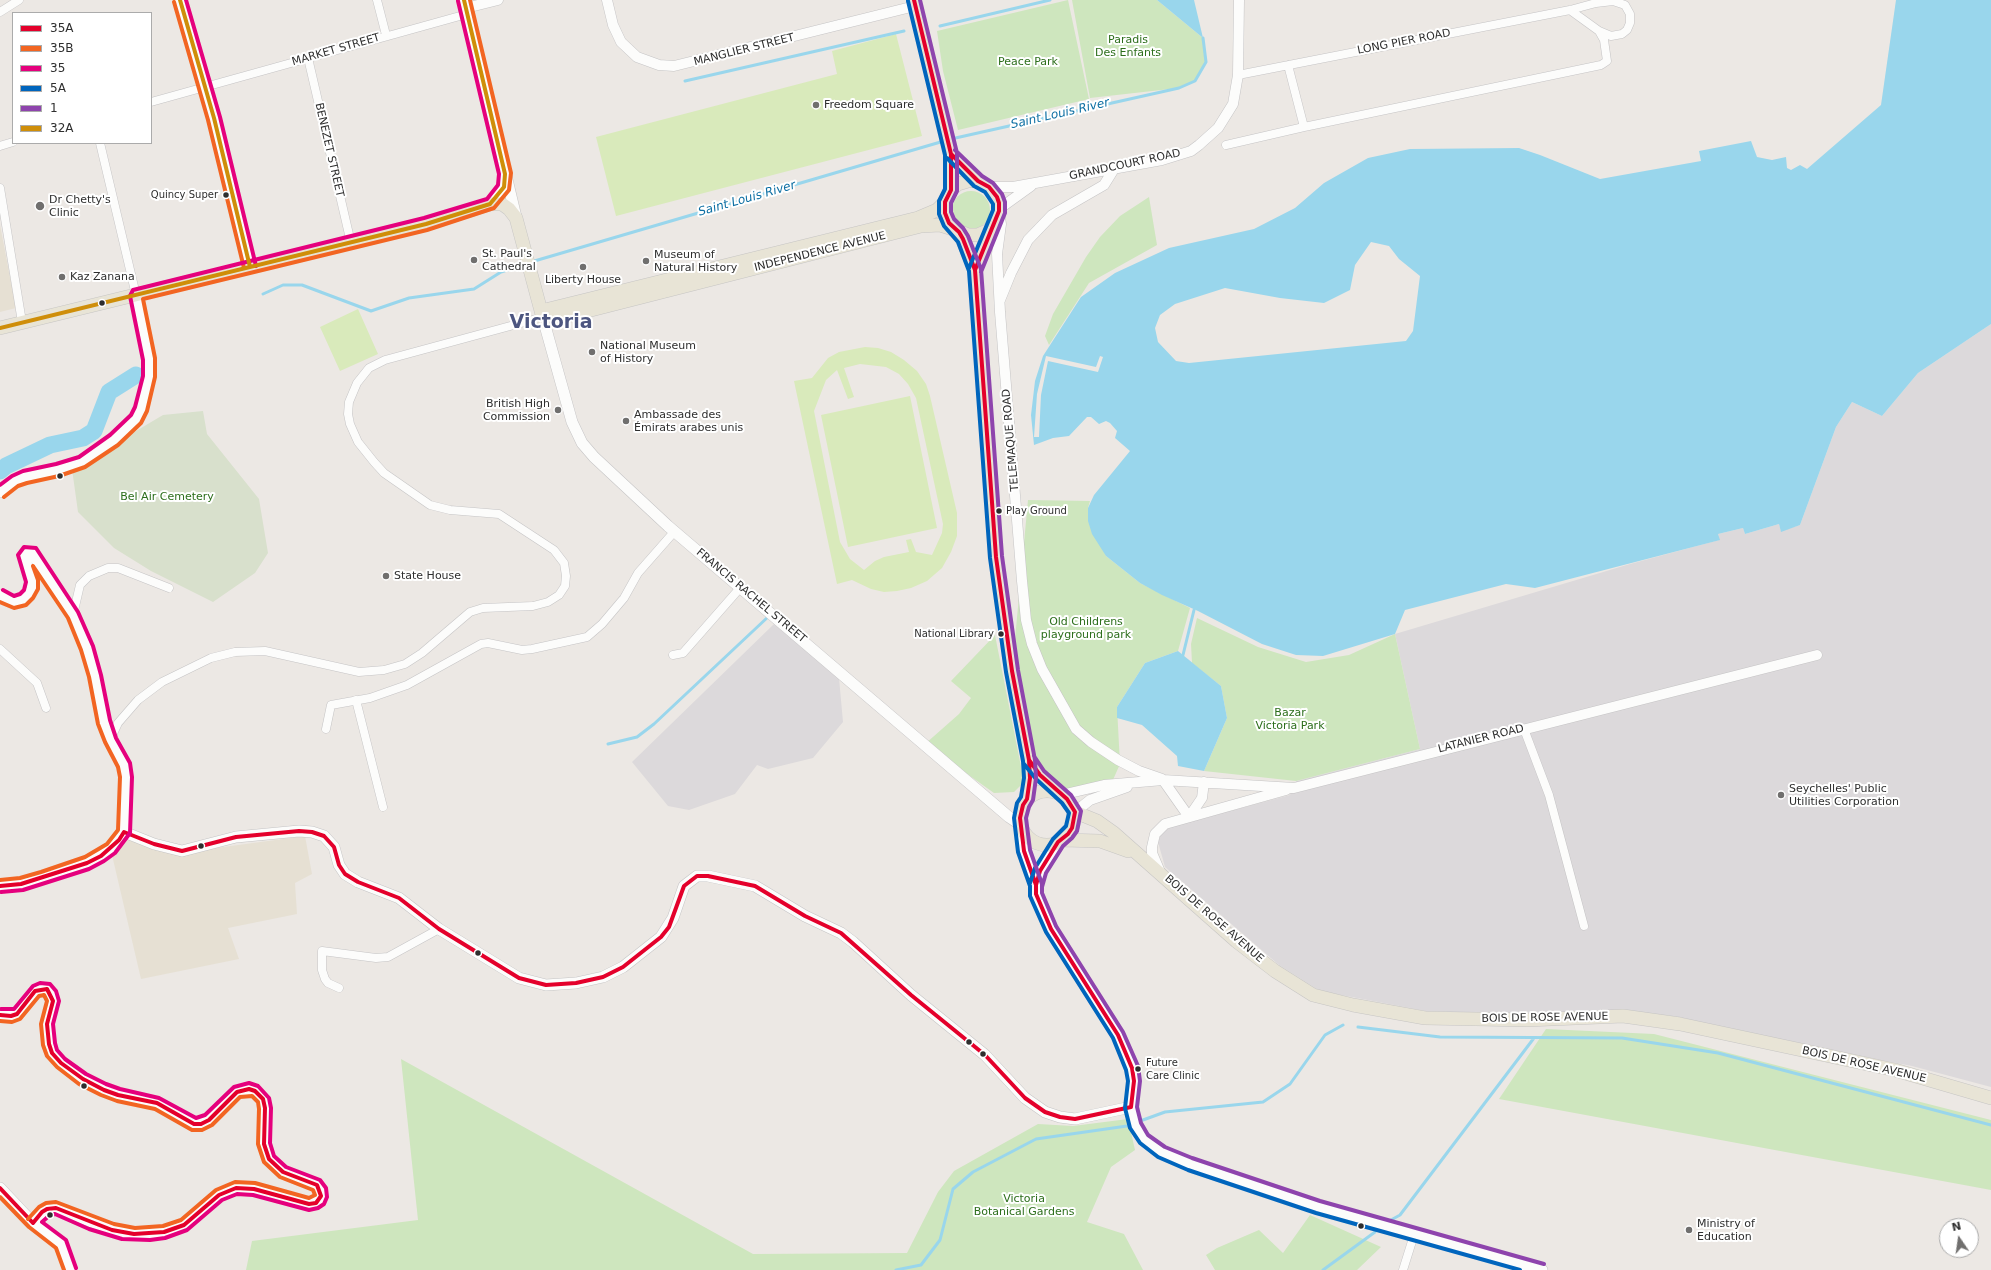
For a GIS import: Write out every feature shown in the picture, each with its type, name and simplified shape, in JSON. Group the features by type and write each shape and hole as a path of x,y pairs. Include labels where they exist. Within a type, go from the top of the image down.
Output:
{"main road":[{"path":"180,0 205,86 250,267"},
{"path":"914,3 951,151 948,196 945,213 949,223 957,231 975,270 996,557 1012,670 1029,760 1030,778 1027,799 1021,811 1024,851 1036,885"},
{"path":"465,7 505,174 528,262 540,317"},
{"path":"951,151 997,197 999,210 975,270"},
{"path":"490,204 504,187 505,174"},
{"path":"948,196 963,182 983,184"},
{"name":"INDEPENDENCE AVENUE","path":"540,317 918,218 937,210 948,196"},
{"path":"0,328 351,243 426,224 490,204 502,204 510,209 516,218"},
{"path":"957,231 968,235 978,234 986,231 994,224"},
{"name":"INDEPENDENCE AVENUE","path":"540,317 921,226 940,225 957,231"},
{"path":"0,492 25,476 58,470 82,462 114,440 136,419 141,409 150,377 136,295"},
{"name":"FRANCIS RACHEL STREET","path":"540,317 572,422 582,443 607,469 674,532 1022,827"},
{"path":"0,595 13,602 23,600 29,594 32,588 32,581 24,557 26,553 31,552 73,615 87,648 95,676 104,722 110,740 124,765 126,777 124,832 119,840 101,856 87,863 43,878 21,884 0,886"},
{"path":"1029,760 1040,775 1061,795"},
{"path":"1027,799 1043,791 1053,791 1067,799 1074,812 1072,828 1060,841 1040,871 1036,885 1036,894 1051,929 1118,1035 1132,1068 1134,1081 1132,1107 1135,1125 1144,1139 1162,1152 1190,1164 1318,1207 1542,1270"},
{"name":"BOIS DE ROSE AVENUE","path":"1074,812 1097,821 1114,833 1236,942 1298,986 1320,997 1425,1018 1527,1020 1623,1016 1680,1024 1895,1070 1991,1098"},
{"path":"1022,827 1034,841 1050,844 1060,841"},
{"path":"124,832 154,844 182,852 242,836 299,831 312,832 324,836 334,847 339,864 345,874 358,882 399,898 439,929 519,978 546,984 576,983 603,977 623,967 661,937 674,918 679,897 684,886 688,881 697,876 708,876 755,886 805,916 841,933 853,942 911,995 985,1055 1020,1093 1045,1112 1060,1117 1075,1119 1132,1107"},
{"name":"BOIS DE ROSE AVENUE","path":"1060,841 1100,841 1114,845 1141,857"},
{"path":"0,1015 11,1016 17,1014 22,1010 35,992 41,989 47,989 51,994 53,1001 47,1024 49,1044 52,1052 61,1063 83,1079 104,1090 118,1095 157,1103 194,1124 201,1124 209,1120 236,1092 249,1089 255,1091 263,1100 265,1108 264,1144 269,1159 284,1172 317,1185 321,1196 316,1203 309,1204 254,1189 236,1188 219,1196 184,1225 164,1232 149,1234 134,1234 112,1230 56,1208 47,1209 42,1212 33,1222"},
{"path":"0,1188 33,1222 61,1244 70,1270"}],"street":[{"path":"0,12 19,0"},
{"path":"377,0 386,35"},
{"path":"465,7 498,0"},
{"name":"MANGLIER STREET","path":"607,0 613,25 621,42 637,57 658,65 674,66 914,3"},
{"name":"GRANDCOURT ROAD","path":"983,184 1013,187 1035,184 1114,169 1191,151 1218,128 1233,104 1238,75 1239,0"},
{"name":"LONG PIER ROAD","path":"1238,75 1570,10 1583,5 1619,2 1625,5 1628,9 1630,18 1627,30 1617,36 1600,31 1570,10"},
{"name":"MARKET STREET","path":"152,102 386,35 465,7"},
{"path":"1226,145 1304,127 1601,65 1607,60 1604,40 1600,31"},
{"name":"BENEZET STREET","path":"308,58 351,243"},
{"path":"1288,65 1304,127"},
{"path":"0,146 12,142"},
{"path":"100,144 136,295"},
{"name":"TELEMAQUE ROAD","path":"999,302 1011,273 1028,240 1052,215 1104,185 1114,169"},
{"path":"999,210 1035,184"},
{"path":"0,188 22,322"},
{"name":"TELEMAQUE ROAD","path":"999,210 1001,224 997,254 999,302 1026,620 1032,644 1042,669 1076,729 1091,742 1118,760 1139,771 1164,780"},
{"path":"110,740 118,723 138,700 162,682 211,658 229,654 265,651 359,672 384,670 400,665 422,653 470,612 482,608 533,606 548,602 559,595 565,586 566,576 564,563 554,550 499,514 450,510 430,506 384,473 358,442 350,424 348,414 348,402 357,383 369,368 385,360 540,317"},
{"path":"326,729 331,705 370,698 407,684 481,644 488,643 522,650 587,637 602,624 620,603 638,573 674,532"},
{"path":"73,615 80,585 89,576 108,568 118,568 169,588"},
{"path":"673,655 683,652 740,588"},
{"path":"0,649 37,683 46,708"},
{"name":"LATANIER ROAD","path":"1061,795 1104,785 1164,780 1294,788 1817,655"},
{"path":"356,700 383,807"},
{"path":"1524,729 1550,795 1584,926"},
{"path":"1164,780 1189,817"},
{"name":"LATANIER ROAD","path":"1074,812 1090,800 1140,782"},
{"path":"1189,817 1202,798 1204,782"},
{"path":"1160,873 1152,853 1155,834 1166,824 1294,788"},
{"path":"339,988 325,980 322,970 322,951 376,958 388,957 439,929"},
{"path":"1403,1270 1414,1235"}],"shaded area":[{"path":"0,225 16,308 0,312"},
{"path":"1991,324 1991,1087 1912,1066 1780,1041 1678,1017 1622,1010 1526,1015 1426,1011 1320,991 1279,965 1165,867 1158,842 1163,829 1290,795 1296,781 1420,749 1395,634 1630,564 1719,540 1718,534 1743,528 1745,534 1779,524 1781,531 1800,525 1836,427 1852,402 1882,416 1918,373"},
{"path":"774,624 839,678 843,722 813,758 768,769 757,765 735,794 689,810 668,806 632,762"},
{"path":"305,836 312,874 295,883 297,914 228,928 239,959 141,979 112,855 127,837 169,851 216,848"}],"green space":[{"name":"Peace Park","path":"1068,0 1089,99 958,130 943,71 937,31"},
{"name":"Paradis Des Enfants","path":"1072,0 1157,0 1203,38 1206,62 1195,81 1179,88 1090,98"},
{"name":"Freedom Square","path":"896,34 922,136 616,216 596,137 837,74 832,51"},
{"path":"971,191 984,197 990,210 984,223 971,229 958,223 952,210 958,197"},
{"path":"1149,197 1157,245 1089,283 1049,345 1045,336 1053,314 1086,257 1100,237 1120,216"},
{"path":"358,309 378,354 340,371 320,327"},
{"path":"865,347 878,348 891,352 904,360 917,371 926,384 930,396 957,513 957,536 951,552 942,568 927,581 911,588 884,592 871,589 852,580 837,584 794,381 812,378 828,358 839,352","holes":["860,364 886,367 899,374 908,384 916,398 943,524 942,533 932,555 916,552 911,539 906,540 909,552 884,557 875,561 864,570 850,559 840,542 814,411 826,380 837,370 848,399 854,397 844,368"]},
{"path":"910,396 937,528 848,547 821,415"},
{"name":"Bel Air Cemetery","path":"203,411 207,434 259,499 268,553 255,573 213,602 151,571 114,548 78,512 72,469 163,415"},
{"name":"Old Childrens playground park","path":"1028,500 1090,501 1088,508 1106,556 1140,583 1190,608 1178,651 1145,663 1117,707 1120,764 1112,782 1061,795 1029,760 1012,671"},
{"name":"Bazar Victoria Park","path":"1197,618 1258,647 1306,662 1349,655 1395,634 1420,749 1296,781 1204,771 1227,718 1221,686 1192,663 1191,644"},
{"path":"995,635 1024,782 1014,792 994,793 925,744 959,714 971,698 951,681"},
{"path":"1546,1029 1654,1034 1991,1120 1991,1190 1499,1099"},
{"name":"Victoria Botanical Gardens","path":"401,1059 753,1254 907,1253 938,1192 954,1171 1038,1124 1073,1126 1128,1119 1135,1150 1111,1167 1087,1222 1124,1234 1143,1270 246,1270 252,1241 418,1220"},
{"path":"1310,1215 1381,1247 1357,1270 1215,1270 1206,1255 1217,1248 1259,1230 1283,1253"}],"water":[{"path":"1157,0 1194,0 1203,38"},
{"path":"1896,0 1991,0 1991,324 1918,373 1882,416 1852,402 1836,427 1800,525 1781,532 1779,524 1745,534 1743,528 1718,534 1720,540 1535,588 1506,584 1405,610 1395,634 1323,656 1296,655 1262,644 1198,611 1162,595 1140,583 1106,556 1092,534 1088,521 1088,508 1094,495 1130,451 1115,438 1117,431 1110,423 1106,421 1099,424 1091,417 1087,417 1069,436 1053,438 1034,445 1031,415 1035,381 1043,356 1081,297 1115,273 1169,248 1254,229 1295,208 1324,183 1368,158 1410,149 1519,148 1600,179 1701,161 1699,151 1751,141 1757,157 1772,160 1786,157 1787,168 1791,170 1800,165 1807,169 1881,105","holes":["1371,242 1389,246 1399,259 1420,276 1413,331 1406,341 1189,363 1176,361 1158,342 1155,328 1160,315 1175,304 1225,288 1280,298 1324,303 1350,290 1355,265"]},
{"path":"1178,651 1221,686 1227,718 1204,771 1178,766 1177,756 1142,725 1117,718 1117,707 1145,663"}],"pier":[{"path":"1046,356 1096,367 1100,356 1103,357 1098,372 1048,361 1041,395 1039,437 1034,437 1037,394"}],"waterway":[{"path":"940,26 1050,0"},
{"path":"685,81 904,31"},
{"name":"Saint Louis River","path":"951,139 1179,88 1195,81 1206,62 1203,38"},
{"name":"Saint Louis River","path":"531,262 944,141"},
{"name":"Saint Louis River","path":"263,294 283,285 302,285 371,311 409,298 474,289 501,272 526,264"},
{"name":"Saint Louis River","path":"0,471 6,466 50,445 83,438 94,431 109,392 136,375"},
{"path":"1183,655 1194,610"},
{"path":"608,744 637,737 654,724 769,616"},
{"path":"1143,1120 1165,1112 1263,1102 1290,1084 1325,1035 1343,1025"},
{"path":"1358,1027 1440,1037 1622,1038 1718,1053 1991,1125"},
{"path":"1391,1220 1400,1215 1534,1038"},
{"path":"896,1270 921,1265 940,1240 953,1189 973,1172 1036,1139 1127,1126"},
{"path":"1323,1270 1375,1232"}],"transit line":[{"name":"32A","path":"180,0 214,118 250,267"},
{"name":"35","path":"186,0 220,117 256,266"},
{"name":"32A","path":"0,328 426,224 490,204 504,187 505,174 464,0"},
{"name":"35B","path":"4,497 18,486 59,476 85,467 118,445 141,423 147,411 155,377 155,358 143,299 427,230 494,208 509,190 511,173 470,0"},
{"name":"35A","path":"0,886 21,884 87,863 101,856 119,840 124,832 154,844 182,851 236,837 299,831 312,832 324,836 334,847 339,865 345,874 358,882 399,898 439,929 519,978 546,985 576,983 603,977 623,967 661,937 669,927 684,886 697,876 708,876 755,886 805,916 841,933 911,995 985,1055 1025,1098 1045,1112 1060,1117 1075,1119 1131,1107 1134,1081 1132,1068 1118,1035 1051,929 1036,894 1036,885 1024,851 1020,818 1023,805 1027,799 1030,778 1029,760 1012,671 996,557 975,270 963,239 959,232 949,223 945,213 945,202 951,190 951,154 914,0"},
{"name":"1","path":"920,0 957,153 957,191 951,203 951,212 954,219 963,228 968,236 981,269 1002,556 1018,670 1035,760 1036,778 1033,800 1026,818 1030,850 1042,884 1042,893 1056,926 1123,1032 1138,1066 1140,1081 1137,1107 1141,1123 1148,1135 1165,1147 1192,1158 1320,1201 1544,1264"},
{"name":"35","path":"0,485 12,476 23,471 56,464 79,457 110,435 131,415 135,407 143,376 143,360 130,296 133,290 424,218 487,199 498,185 499,174 458,1"},
{"name":"5A","path":"908,1 945,155 945,189 939,201 939,214 944,226 958,242 969,271 990,558 1006,672 1023,761 1024,778 1021,797 1017,803 1014,818 1018,852 1030,886 1030,896 1046,932 1113,1038 1126,1070 1128,1081 1125,1108 1130,1128 1140,1143 1158,1157 1188,1170 1316,1213 1520,1270"},
{"name":"35B","path":"174,2 208,120 244,268"},
{"name":"1","path":"955,150 982,176 993,183 1002,194 1005,202 1005,213 981,272"},
{"name":"35A","path":"951,154 978,181 989,187 997,197 999,203 999,211 975,270"},
{"name":"5A","path":"947,158 974,186 985,192 993,204 993,210 969,268"},
{"name":"35","path":"1,892 23,890 89,869 115,853 130,833 132,777 130,763 116,738 110,720 101,675 93,646 78,612 36,548 24,547 18,555 26,582 24,590 20,594 14,596 3,590"},
{"name":"35B","path":"0,602 14,608 26,605 33,598 38,589 38,580 33,566 68,618 81,650 89,677 98,724 105,742 118,767 120,777 118,830 107,844 85,857 41,872 20,878 0,880"},
{"name":"1","path":"1034,756 1044,771 1071,795 1081,811 1077,831 1063,846 1046,873 1042,887"},
{"name":"35A","path":"1029,760 1040,775 1067,799 1075,812 1072,828 1068,834 1058,842 1040,871 1036,885"},
{"name":"5A","path":"1024,764 1036,779 1062,803 1069,813 1066,826 1053,839 1035,868 1030,883"},
{"name":"35","path":"1,1009 14,1009 33,986 40,983 50,984 56,991 59,1001 53,1024 55,1043 57,1050 65,1059 86,1074 106,1084 120,1089 159,1098 196,1118 205,1115 234,1087 249,1083 258,1086 269,1098 271,1108 270,1143 274,1156 286,1167 320,1180 326,1188 327,1197 324,1204 318,1208 309,1210 253,1195 237,1194 222,1200 187,1230 165,1238 150,1240 122,1239 89,1229 55,1214 50,1215 42,1222 66,1240 76,1268"},
{"name":"35A","path":"0,1015 11,1016 17,1014 35,991 47,989 53,1001 47,1024 49,1044 52,1053 61,1063 83,1079 104,1090 118,1095 157,1103 194,1124 201,1124 209,1120 237,1092 249,1089 255,1091 263,1099 265,1108 264,1144 269,1159 283,1172 317,1185 321,1196 316,1203 309,1204 254,1189 236,1188 219,1195 184,1225 164,1232 134,1234 112,1230 56,1208 47,1209 42,1212 33,1223 0,1188"},
{"name":"35B","path":"0,1021 12,1022 20,1019 39,996 44,995 47,1001 41,1024 43,1045 47,1056 57,1067 79,1084 101,1095 117,1101 155,1109 192,1130 202,1130 212,1125 240,1097 252,1096 258,1102 258,1144 264,1162 280,1177 313,1190 315,1195 309,1198 255,1183 235,1182 216,1190 181,1220 163,1226 135,1228 114,1224 56,1202 46,1203 39,1207 28,1219"},
{"name":"35B","path":"0,1197 29,1227 56,1248 64,1270"}],"place":[{"name":"Freedom Square","path":"816,105"},
{"name":"Quincy Super","path":"226,195"},
{"name":"Dr Chetty's Clinic","path":"40,206"},
{"name":"St. Paul's Cathedral","path":"474,260"},
{"name":"Museum of Natural History","path":"646,261"},
{"name":"Liberty House","path":"583,267"},
{"name":"Kaz Zanana","path":"62,277"},
{"name":"National Museum of History","path":"592,352"},
{"name":"British High Commission","path":"558,410"},
{"name":"Ambassade des Émirats arabes unis","path":"626,421"},
{"name":"Play Ground","path":"999,511"},
{"name":"State House","path":"386,576"},
{"name":"National Library","path":"1001,634"},
{"name":"Seychelles' Public Utilities Corporation","path":"1781,795"},
{"name":"Future Care Clinic","path":"1138,1069"},
{"name":"Ministry of Education","path":"1689,1230"}],"district":[{"name":"Victoria","path":"551,323"}]}
